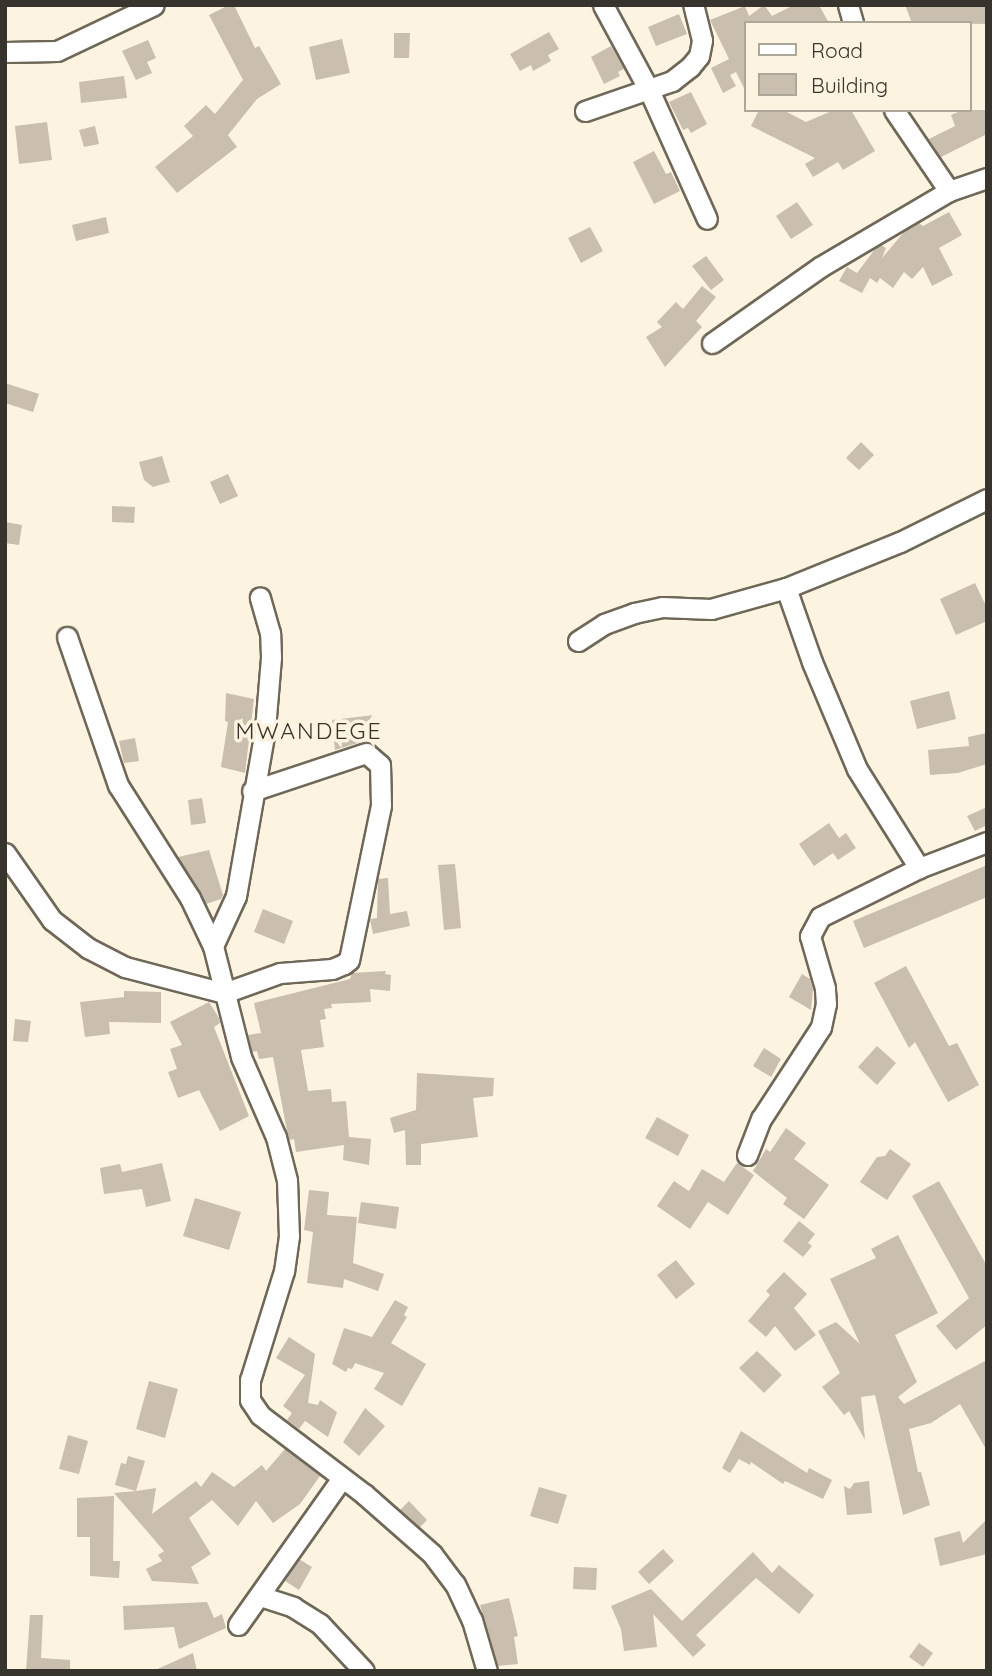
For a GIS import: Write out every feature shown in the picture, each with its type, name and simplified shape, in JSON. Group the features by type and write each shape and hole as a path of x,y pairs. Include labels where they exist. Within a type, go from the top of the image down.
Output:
{"street":[{"path":"5,52 57,51 123,13 154,5"},
{"path":"603,5 649,90 707,219"},
{"path":"585,111 672,81 699,56 702,40 693,5"},
{"path":"895,112 949,191"},
{"path":"712,343 820,267 949,191 987,178"},
{"path":"578,641 604,624 634,613 662,607 711,609 786,588 900,542 987,499"},
{"path":"786,588 812,662 857,769 919,868"},
{"path":"213,946 236,896 270,689 270,633 260,597"},
{"path":"67,637 118,785 190,898 213,946 241,1057 276,1137 287,1180 289,1236 284,1272 250,1380 250,1400 260,1415 364,1494 432,1554 455,1584 472,1620 487,1671"},
{"path":"5,853 52,920 88,948 125,967 224,993 280,973 332,969 349,960 381,805 380,765 366,753 253,792"},
{"path":"747,1155 761,1119 821,1027 826,1004 825,988 811,944 813,926 820,917 919,868 987,842"},
{"path":"239,1625 342,1478"},
{"path":"260,1596 293,1607 320,1624 363,1671"}],"building":[{"path":"234,5 255,48 259,46 281,84 257,99 228,135 237,147 177,193 155,167 193,136 184,126 206,105 215,114 243,80 209,15"},
{"path":"764,5 772,16 794,5 819,5 828,21 744,21 744,88 736,72 730,75 736,86 723,93 711,68 729,59 710,20 745,6 749,16"},
{"path":"905,5 987,5 987,24 971,24 971,21 911,21"},
{"path":"679,14 687,34 656,46 648,27"},
{"path":"549,32 559,49 548,55 551,61 533,71 531,65 520,71 510,54"},
{"path":"394,33 410,33 409,58 394,58"},
{"path":"342,39 350,73 316,80 309,47"},
{"path":"148,40 156,58 147,62 152,73 136,80 122,51"},
{"path":"611,46 624,69 618,72 620,76 604,84 591,57"},
{"path":"124,76 127,98 81,103 79,82"},
{"path":"691,92 707,124 691,133 688,128 683,130 669,102"},
{"path":"971,110 987,110 987,134 941,157 929,139 955,126 951,115"},
{"path":"758,112 787,112 806,122 829,112 852,112 875,151 843,170 838,162 813,177 805,164 815,158 751,126"},
{"path":"47,122 52,160 19,164 15,126"},
{"path":"95,126 99,144 84,147 79,130"},
{"path":"654,151 666,174 671,172 680,191 654,204 633,162"},
{"path":"797,202 813,225 791,239 776,216"},
{"path":"949,212 962,235 939,248 953,275 932,286 923,267 912,279 904,272 893,288 880,278 877,283 870,278 862,293 839,281 847,267 857,273 881,245 886,248 882,258 904,232 919,223 923,226"},
{"path":"106,217 109,233 76,241 72,225"},
{"path":"590,227 603,251 581,263 568,238"},
{"path":"706,256 724,280 711,290 692,266"},
{"path":"702,286 716,297 696,321 702,327 665,367 646,337 662,327 657,322 676,302 683,309"},
{"path":"5,383 39,394 33,412 5,403"},
{"path":"861,442 874,455 859,470 846,458"},
{"path":"162,456 170,482 153,487 144,480 139,462"},
{"path":"228,474 238,496 220,504 210,482"},
{"path":"112,506 135,507 134,523 112,522"},
{"path":"5,522 22,525 19,545 5,543"},
{"path":"975,583 987,608 987,621 956,635 940,599"},
{"path":"949,691 956,719 917,729 910,701"},
{"path":"226,693 254,699 245,773 221,767 228,722 225,721"},
{"path":"374,715 364,741 335,750 332,720"},
{"path":"987,733 987,764 958,773 930,775 928,750 969,746 968,737"},
{"path":"135,738 139,761 124,763 119,741"},
{"path":"202,798 206,823 191,825 188,800"},
{"path":"987,807 987,825 975,831 967,816"},
{"path":"829,823 839,838 846,833 856,848 838,860 833,853 814,866 799,844"},
{"path":"209,850 223,895 221,899 206,904 178,857"},
{"path":"455,864 461,928 444,930 438,865"},
{"path":"987,865 987,897 864,948 853,921"},
{"path":"388,878 390,914 407,911 410,926 373,934 370,919 377,918 378,879"},
{"path":"263,909 293,921 284,944 254,932"},
{"path":"906,966 949,1046 957,1043 979,1085 948,1102 915,1042 909,1048 874,983"},
{"path":"386,971 385,974 391,975 390,991 370,989 371,1002 331,1004 332,1008 324,1009 326,1019 320,1020 324,1047 301,1050 308,1091 331,1089 332,1102 346,1101 349,1137 371,1139 369,1165 343,1160 344,1145 296,1152 294,1139 289,1140 273,1057 259,1059 257,1051 252,1052 248,1035 261,1033 254,1003 350,979 352,973"},
{"path":"802,974 810,979 813,990 811,1010 789,997"},
{"path":"124,991 161,992 161,1023 109,1022 110,1034 85,1037 80,1002 124,997"},
{"path":"209,1002 219,1018 220,1023 214,1027 249,1116 220,1131 199,1090 178,1098 168,1072 177,1069 170,1049 182,1045 170,1022"},
{"path":"15,1019 31,1021 28,1042 13,1041"},
{"path":"877,1046 896,1063 877,1085 858,1067"},
{"path":"764,1048 781,1059 771,1077 753,1066"},
{"path":"417,1073 494,1078 493,1096 473,1098 478,1137 421,1144 421,1165 406,1165 405,1130 394,1133 390,1118 416,1110"},
{"path":"657,1117 689,1135 678,1156 645,1138"},
{"path":"786,1128 806,1143 794,1159 829,1185 804,1219 783,1204 787,1198 753,1171 766,1149 770,1152"},
{"path":"890,1149 911,1164 887,1200 860,1182 877,1157 885,1156"},
{"path":"162,1163 171,1201 146,1207 142,1189 104,1194 100,1168 120,1164 122,1172"},
{"path":"737,1163 754,1175 728,1215 708,1202 690,1229 657,1206 674,1181 689,1191 702,1169 724,1182"},
{"path":"939,1181 987,1266 987,1325 956,1350 936,1326 969,1298 912,1196"},
{"path":"309,1190 329,1192 327,1215 357,1217 353,1263 384,1274 378,1291 344,1279 343,1288 307,1283 313,1232 304,1230"},
{"path":"195,1198 241,1212 229,1250 183,1236"},
{"path":"361,1202 399,1207 396,1229 358,1223"},
{"path":"799,1221 815,1234 808,1243 812,1246 803,1257 783,1241"},
{"path":"898,1235 938,1313 895,1335 917,1382 898,1397 904,1404 987,1360 987,1451 960,1404 931,1423 909,1429 918,1472 921,1472 930,1505 903,1515 875,1395 861,1397 865,1440 849,1411 844,1415 822,1387 840,1373 818,1331 836,1322 860,1344 830,1279 876,1258 871,1249"},
{"path":"676,1260 695,1284 676,1299 657,1275"},
{"path":"784,1272 807,1294 794,1308 816,1335 795,1351 775,1326 766,1337 748,1321 770,1295 766,1291"},
{"path":"395,1300 408,1307 404,1315 407,1317 391,1343 426,1364 402,1406 374,1389 384,1373 355,1363 352,1369 348,1368 346,1372 332,1364 344,1328 372,1337"},
{"path":"289,1337 315,1354 308,1403 318,1405 320,1400 337,1412 328,1437 305,1421 299,1429 287,1420 292,1413 283,1406 305,1375 276,1358"},
{"path":"757,1351 782,1375 764,1393 739,1368"},
{"path":"149,1381 178,1389 165,1438 136,1429"},
{"path":"365,1408 385,1426 359,1456 343,1442"},
{"path":"741,1431 807,1473 809,1468 832,1480 823,1499 785,1481 783,1484 751,1462 750,1465 739,1459 730,1473 722,1468"},
{"path":"68,1435 88,1441 79,1474 59,1469"},
{"path":"285,1449 320,1476 300,1504 273,1523 256,1501 238,1526 212,1500 189,1518 211,1554 191,1567 199,1584 152,1581 146,1569 162,1561 158,1555 164,1551 114,1493 156,1488 152,1514 196,1481 201,1487 212,1472 234,1487 262,1465 266,1471"},
{"path":"128,1456 145,1461 136,1491 115,1485 121,1463 126,1464"},
{"path":"869,1481 872,1513 847,1515 844,1486 850,1489 854,1483"},
{"path":"539,1487 567,1495 558,1524 530,1516"},
{"path":"114,1496 113,1561 120,1561 119,1578 90,1576 90,1537 77,1537 77,1498"},
{"path":"409,1501 427,1520 420,1527 400,1510"},
{"path":"987,1519 987,1554 940,1566 934,1538 960,1531 963,1543"},
{"path":"663,1549 674,1561 649,1584 638,1572"},
{"path":"753,1552 772,1573 779,1565 814,1595 799,1614 756,1578 696,1635 706,1645 693,1657 653,1614 657,1647 624,1651 621,1629 611,1606 651,1589 682,1621"},
{"path":"299,1559 312,1567 299,1590 285,1581"},
{"path":"574,1567 597,1568 596,1590 573,1589"},
{"path":"509,1598 518,1636 514,1637 518,1664 498,1666 480,1605"},
{"path":"207,1602 214,1618 222,1614 226,1628 179,1649 174,1627 124,1630 123,1606"},
{"path":"30,1615 43,1615 41,1658 70,1660 70,1671 26,1671"},
{"path":"919,1643 933,1653 923,1667 909,1657"},
{"path":"193,1653 197,1671 153,1671"}],"district":[{"name":"MWANDEGE","path":"309,731"}]}
